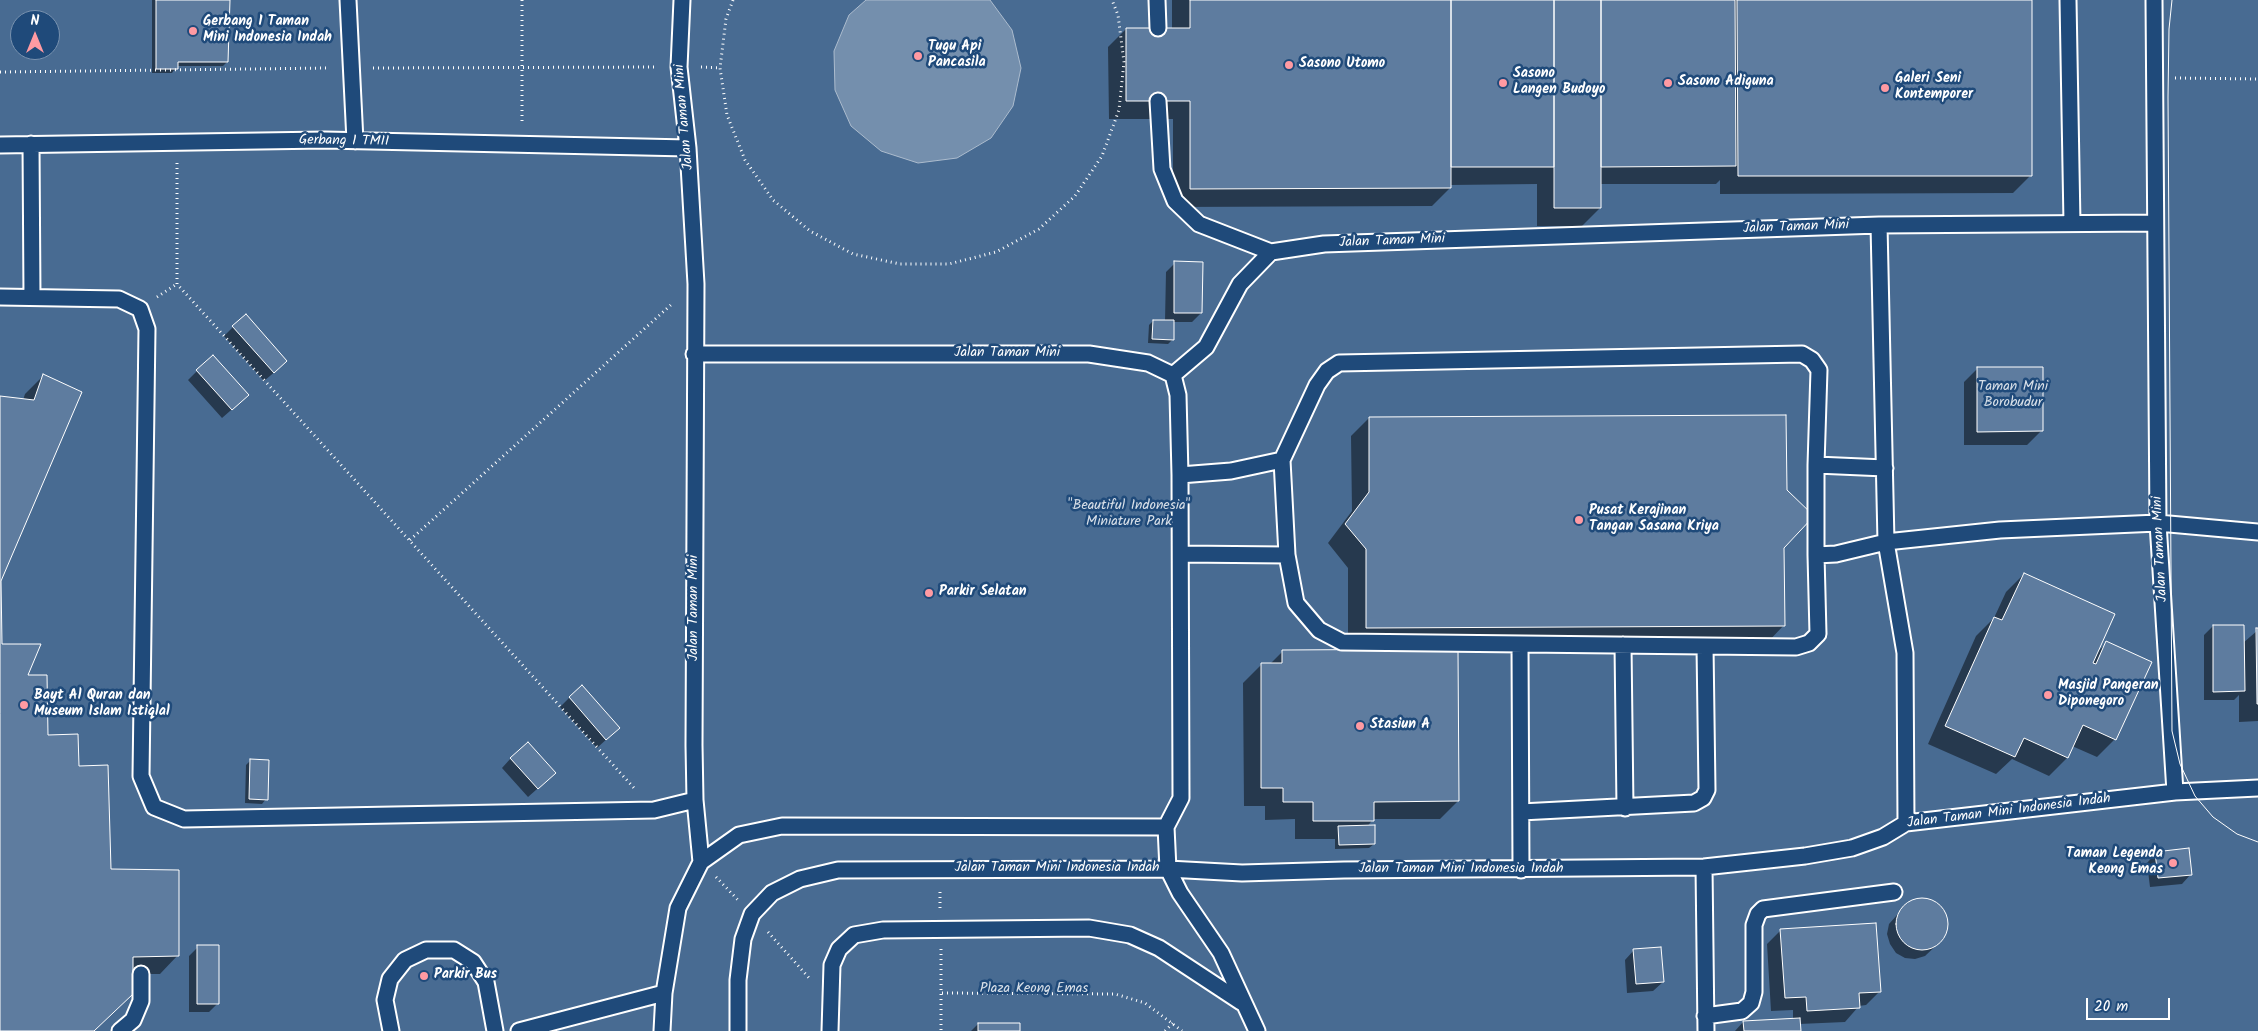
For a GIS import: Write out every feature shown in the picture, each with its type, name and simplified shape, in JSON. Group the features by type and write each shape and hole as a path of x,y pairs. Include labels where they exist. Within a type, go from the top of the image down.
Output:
{"lane":[{"path":"348,0 355,141"},
{"name":"Jalan Taman Mini","path":"682,0 679,67 688,148 696,284 694,354 695,800 701,862"},
{"path":"1157,0 1158,28"},
{"path":"2068,0 2072,223"},
{"name":"Jalan Taman Mini","path":"2154,0 2155,223 2159,397 2158,523 2175,792"},
{"path":"1158,101 1162,169 1175,201 1199,224 1270,252 1240,284 1206,347 1173,375 1178,395 1180,475 1181,798 1166,827 1168,869 1180,893 1221,953 1241,1002 1257,1031"},
{"name":"Gerbang 1 TMII","path":"0,145 355,141 688,148"},
{"path":"31,144 32,297"},
{"name":"Jalan Taman Mini","path":"1270,252 1324,244 1879,225 2155,223"},
{"path":"1879,225 1886,542 1905,653 1906,823"},
{"path":"0,297 119,299 140,309 147,329 141,776 154,807 184,819 654,810 695,800"},
{"name":"Jalan Taman Mini","path":"694,354 1090,354 1148,363 1173,375"},
{"path":"1802,354 1812,360 1819,370 1816,465 1818,634 1809,643 1796,647 1342,642 1318,630 1296,603 1287,555 1282,460 1317,385 1327,371 1339,363 1802,354"},
{"path":"1180,475 1231,471 1282,460"},
{"path":"1816,465 1885,468"},
{"path":"1816,555 1836,554 1886,542 2000,530 2158,523 2258,532"},
{"path":"1181,554 1287,555"},
{"path":"1520,644 1521,870"},
{"path":"1623,645 1625,808"},
{"path":"1521,812 1694,803 1703,798 1707,790 1705,646"},
{"path":"2175,792 2258,788"},
{"name":"Jalan Taman Mini Indonesia Indah","path":"752,914 772,893 800,879 838,870 1168,869 1242,873 1344,870 1704,867 1805,856 1852,848 1883,837 1906,823 2175,792"},
{"path":"662,1031 664,993 678,908 701,862 738,835 782,826 1166,827"},
{"path":"1704,867 1706,1024 1742,1011 1751,1003 1754,992 1754,925 1758,914 1763,909 1894,892"},
{"path":"738,1031 738,980 743,939 752,914"},
{"path":"830,1031 832,965 839,949 854,935 883,930 1089,928 1130,935 1159,948 1241,1002"},
{"path":"391,1031 385,1000 390,979 405,960 426,950 454,950 474,962 486,982 495,1031"},
{"path":"120,1031 133,1020 140,1001 140,974"},
{"path":"520,1031 664,993"}],"path":[{"path":"522,0 522,145"},
{"path":"733,0 726,19 720,68 726,115 744,160 773,200 810,231 853,254 900,264 949,264 996,252 1039,229 1075,196 1102,156 1119,110 1124,62 1118,14 1112,0"},
{"path":"2154,77 2258,78"},
{"path":"177,142 177,284 654,810"},
{"path":"410,540 696,284"},
{"path":"701,862 752,914 831,1003"},
{"path":"942,993 1115,994 1145,1003 1174,1022 1182,1031"},
{"path":"1165,1031 1174,1022"}],"green space":[{"name":"\"Beautiful Indonesia\" Miniature Park","path":"0,0 2258,0 2258,1031 0,1031"}],"shaded area":[{"path":"866,0 990,0 1012,30 1021,68 1013,106 991,138 957,158 918,163 881,151 851,126 835,90 834,51 849,15"}],"building":[{"name":"Gerbang 1 Taman Mini Indonesia Indah","path":"156,0 230,0 228,62 178,62 178,69 156,69"},
{"name":"Sasono Utomo","path":"1190,0 1451,0 1451,188 1190,189 1190,101 1126,101 1126,28 1190,28"},
{"name":"Sasono Langen Budoyo","path":"1451,0 1554,0 1554,167 1451,167"},
{"path":"1554,0 1601,0 1601,208 1554,208"},
{"name":"Sasono Adiguna","path":"1601,0 1735,0 1736,166 1601,167"},
{"name":"Galeri Seni Kontemporer","path":"1737,0 2032,0 2032,176 1738,176"},
{"path":"1174,261 1203,262 1202,313 1174,313"},
{"path":"246,314 287,361 274,373 232,326"},
{"path":"1153,320 1174,320 1174,340 1152,339"},
{"path":"213,355 249,395 232,410 196,370"},
{"path":"1977,367 2043,367 2043,431 1977,432"},
{"name":"Bayt Al Quran dan Museum Islam Istiqlal","path":"43,374 82,392 1,581 2,644 41,644 28,675 47,675 48,735 78,734 79,766 108,765 111,869 179,870 179,956 133,957 133,994 94,1031 0,1031 0,396 34,400"},
{"name":"Pusat Kerajinan Tangan Sasana Kriya","path":"1786,415 1787,490 1814,516 1784,548 1785,626 1366,628 1366,549 1345,524 1369,492 1369,417"},
{"name":"Masjid Pangeran Diponegoro","path":"2024,573 2115,614 2093,663 2096,664 2106,641 2152,662 2116,740 2083,725 2068,758 2024,738 2015,757 1945,726 1994,617 2002,620"},
{"path":"2213,625 2244,625 2245,691 2213,692"},
{"path":"2256,628 2258,628 2258,704 2257,704"},
{"name":"Stasiun A","path":"1458,649 1459,801 1374,802 1374,821 1313,821 1313,802 1283,802 1283,788 1261,788 1261,663 1282,663 1282,650"},
{"path":"582,685 620,728 606,740 569,697"},
{"path":"528,742 556,773 538,789 510,758"},
{"path":"250,759 269,760 268,800 249,799"},
{"path":"1375,825 1375,844 1339,845 1338,826"},
{"path":"2189,848 2192,875 2158,878 2155,852"},
{"path":"1917,898 1927,898 1936,902 1944,910 1948,924 1944,938 1936,946 1927,950 1917,950 1908,946 1900,938 1896,929 1896,919 1900,910 1908,902"},
{"path":"1876,923 1881,992 1859,993 1860,1008 1807,1011 1806,997 1785,998 1780,929"},
{"path":"197,945 219,945 219,1004 197,1004"},
{"path":"1661,947 1664,982 1636,984 1633,949"},
{"path":"1800,1018 1801,1031 1744,1031 1743,1021"},
{"path":"978,1023 1020,1023 1020,1031 978,1031"}],"tram line":[{"path":"2172,0 2169,29 2168,97 2172,731 2180,764 2195,796 2213,817 2237,834 2258,842"}],"place":[{"name":"Gerbang 1 Taman Mini Indonesia Indah","path":"193,31"},
{"name":"Tugu Api Pancasila","path":"918,56"},
{"name":"Sasono Utomo","path":"1289,65"},
{"name":"Sasono Langen Budoyo","path":"1503,83"},
{"name":"Sasono Adiguna","path":"1668,83"},
{"name":"Galeri Seni Kontemporer","path":"1885,88"},
{"name":"Pusat Kerajinan Tangan Sasana Kriya","path":"1579,520"},
{"name":"Parkir Selatan","path":"929,593"},
{"name":"Masjid Pangeran Diponegoro","path":"2048,695"},
{"name":"Bayt Al Quran dan Museum Islam Istiqlal","path":"24,705"},
{"name":"Stasiun A","path":"1360,726"},
{"name":"Taman Legenda Keong Emas","path":"2173,863"},
{"name":"Parkir Bus","path":"424,976"}],"park label":[{"name":"Taman Mini Borobudur","path":"2013,396"},
{"name":"Plaza Keong Emas","path":"1034,990"}]}
